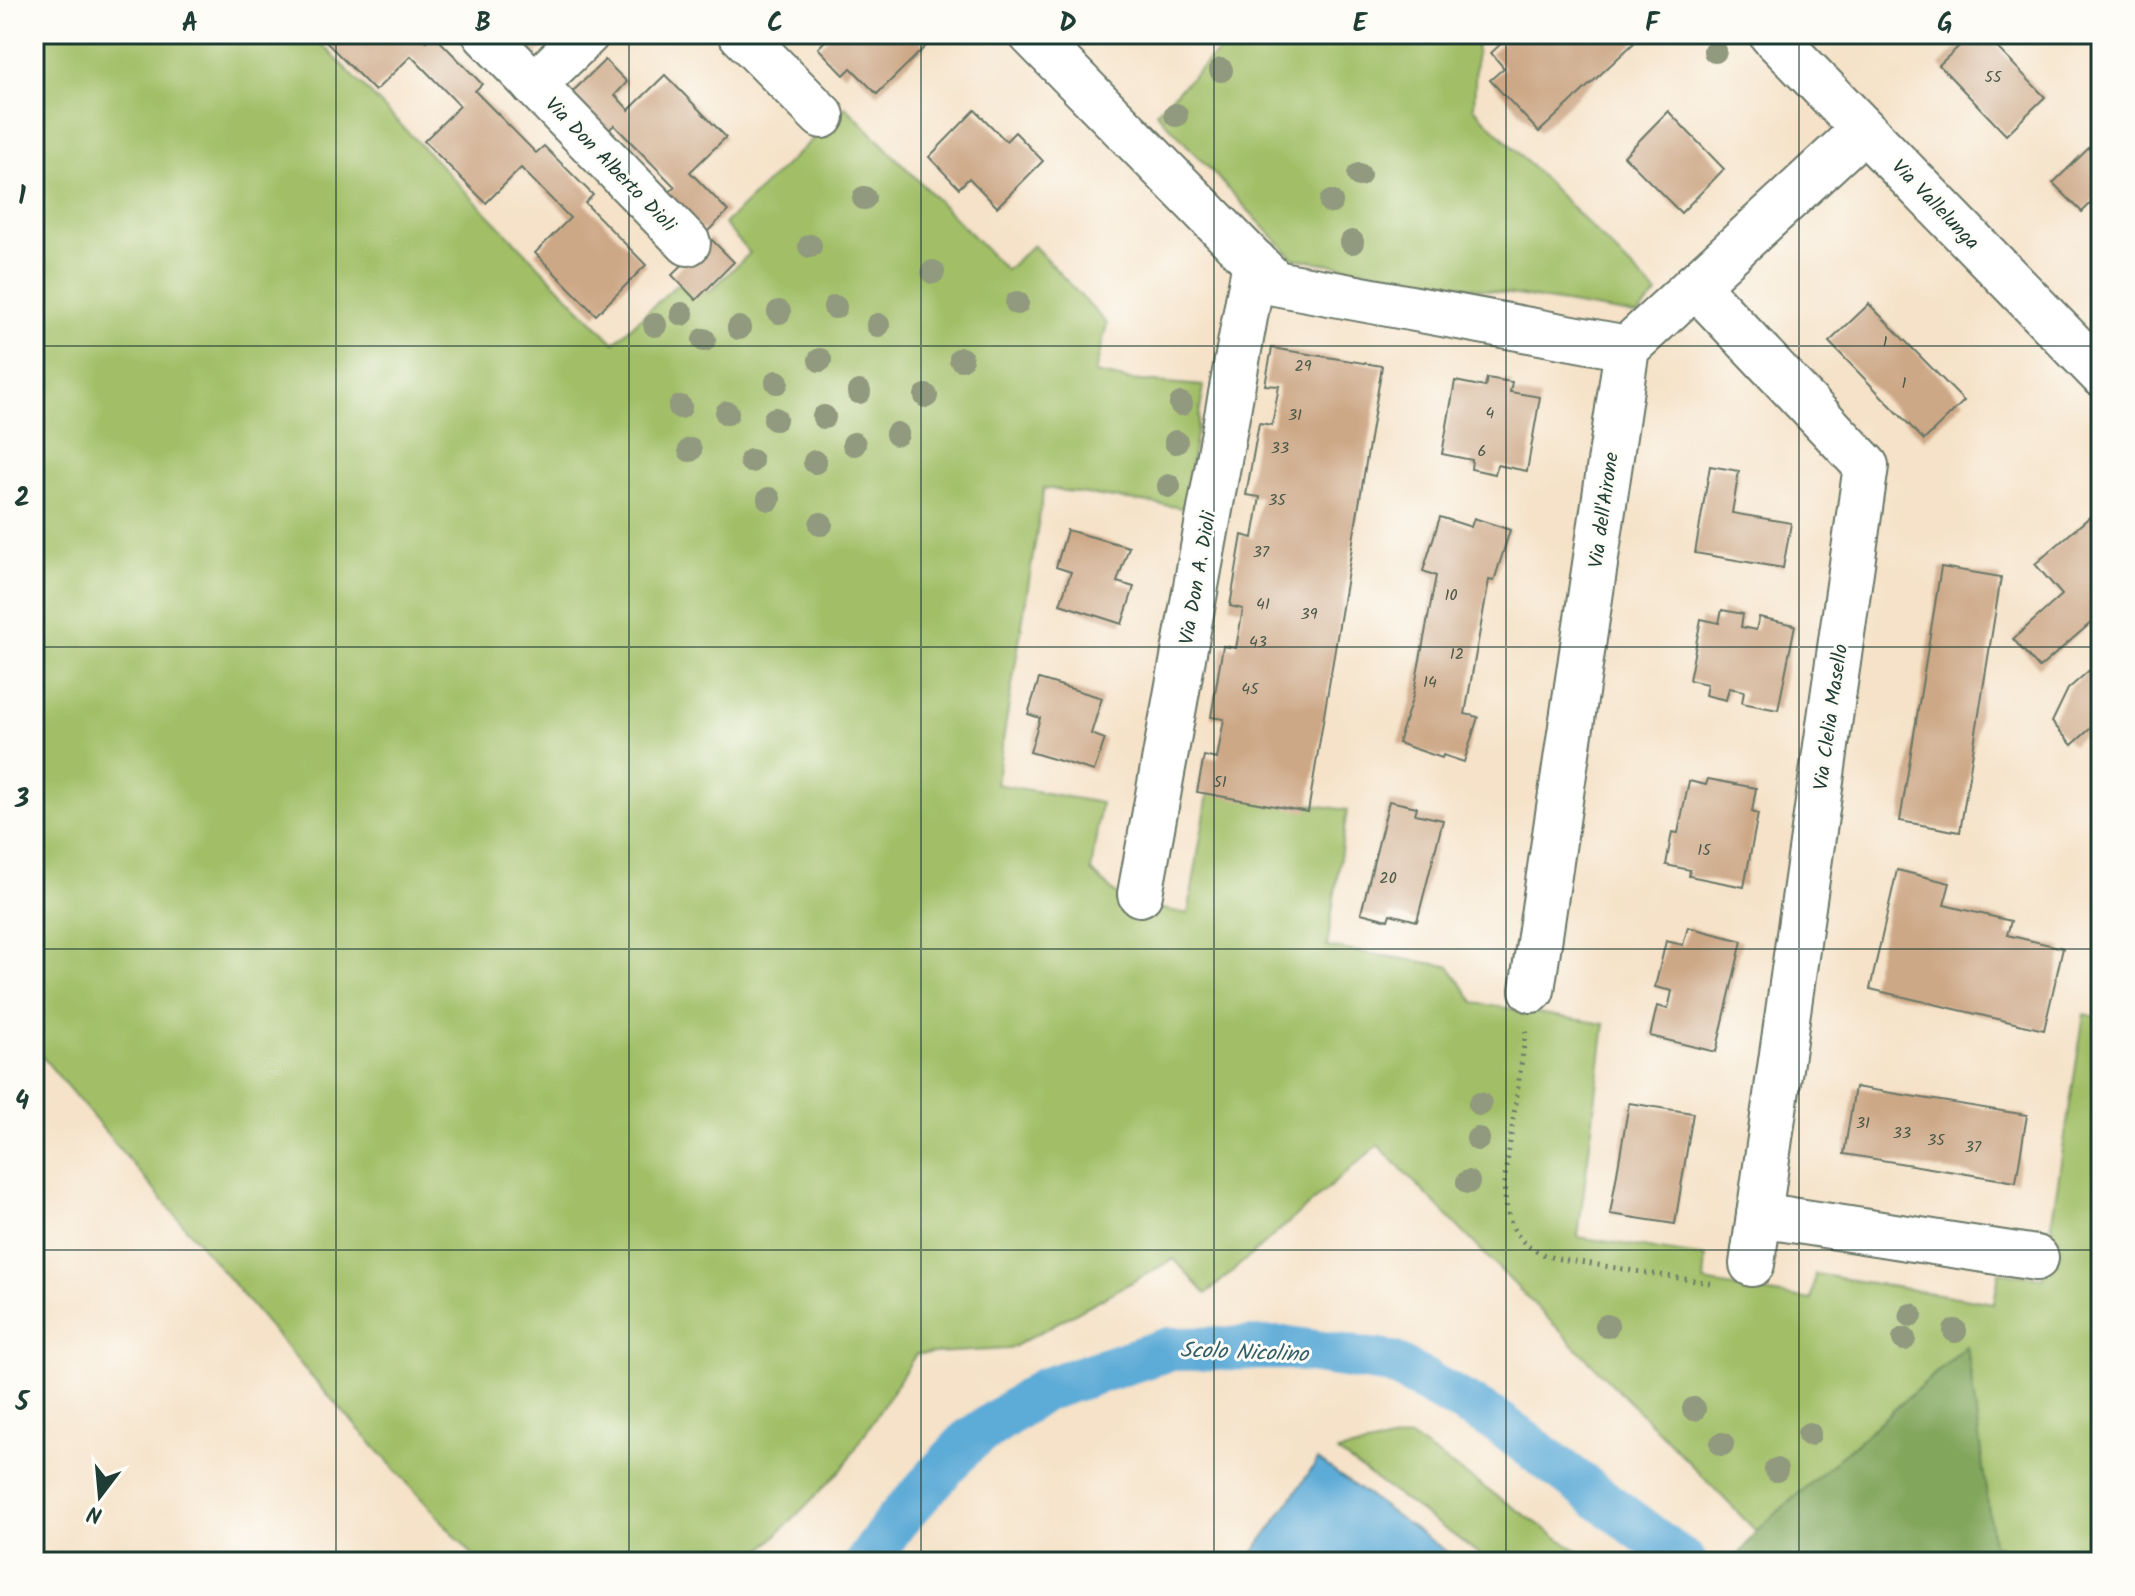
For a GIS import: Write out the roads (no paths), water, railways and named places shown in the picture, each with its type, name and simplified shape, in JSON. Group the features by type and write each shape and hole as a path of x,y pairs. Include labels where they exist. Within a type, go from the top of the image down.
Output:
{"street":[{"name":"Via Don Alberto Dioli","path":"485,34 688,243"},
{"name":"Via Don Alberto Dioli","path":"534,85 587,34"},
{"path":"741,34 822,116"},
{"path":"1031,34 1275,283 1627,348 1863,130"},
{"name":"Via Vallelunga","path":"1771,34 2101,374"},
{"name":"Via Don A. Dioli","path":"1140,894 1255,262"},
{"name":"Via Clelia Masello","path":"1695,285 1866,466 1759,1215 1735,1274"},
{"name":"Via dell'Airone","path":"1532,990 1627,348"},
{"path":"1759,1215 2036,1258"}],"water":[{"path":"1318,1460 1461,1562 1247,1562"}],"waterway":[{"name":"Scolo Nicolino","path":"867,1562 896,1521 968,1441 1043,1390 1169,1349 1288,1348 1392,1363 1495,1420 1685,1562"}]}
